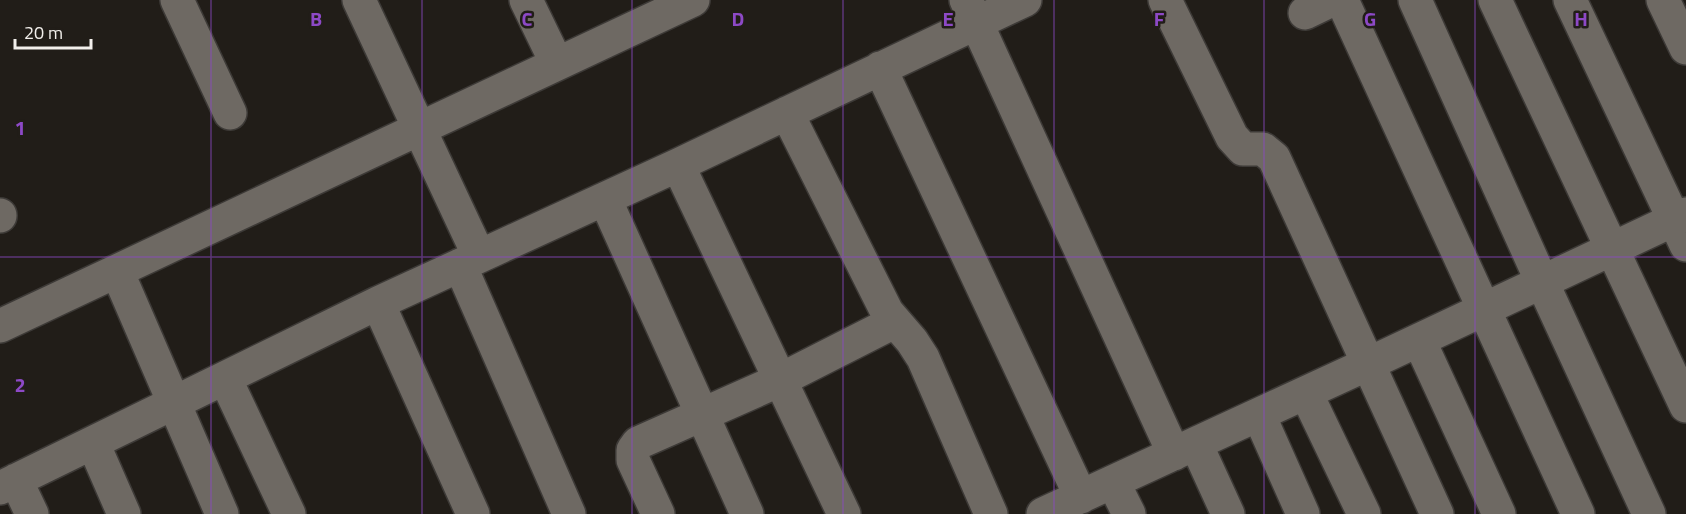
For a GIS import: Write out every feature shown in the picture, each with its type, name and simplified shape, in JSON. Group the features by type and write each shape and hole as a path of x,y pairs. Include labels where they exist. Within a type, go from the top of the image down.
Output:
{"street":[{"path":"177,0 230,113"},
{"path":"359,0 419,129 569,514"},
{"path":"526,0 557,63"},
{"path":"0,326 693,0"},
{"path":"32,514 8,484 378,303 678,165 880,68 971,11 1025,0"},
{"path":"1165,0 1232,137 1243,149 1263,149 1274,159 1370,363 1437,514"},
{"path":"1342,0 1578,514"},
{"path":"1415,0 1649,514"},
{"path":"1496,0 1686,406"},
{"path":"1043,514 1611,249 1682,226 1570,0"},
{"path":"1663,0 1686,48"},
{"path":"971,11 1185,449 1228,514"},
{"path":"880,68 1081,497"},
{"path":"788,113 887,312 912,341 923,358 991,514"},
{"path":"678,165 844,514"},
{"path":"605,199 747,514"},
{"path":"117,271 176,403 222,514"},
{"path":"378,303 473,514"},
{"path":"658,514 633,460 633,450 638,443 780,380 894,322"},
{"path":"1419,340 1499,514"},
{"path":"225,378 289,514"},
{"path":"1306,393 1364,514"},
{"path":"1259,415 1303,514"},
{"path":"93,443 124,514"},
{"path":"1113,482 1129,514"}]}
